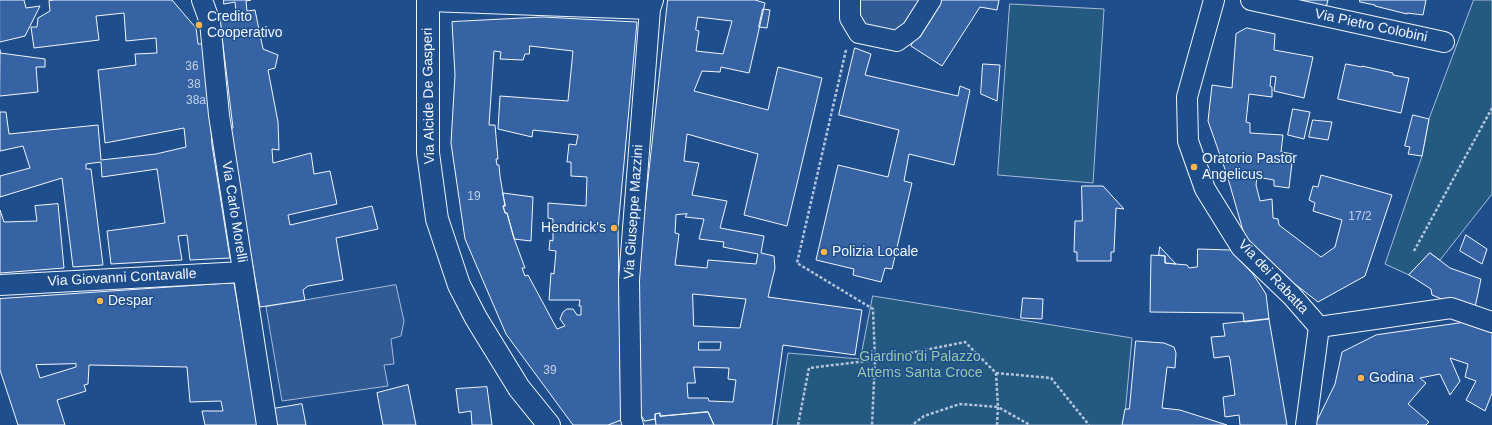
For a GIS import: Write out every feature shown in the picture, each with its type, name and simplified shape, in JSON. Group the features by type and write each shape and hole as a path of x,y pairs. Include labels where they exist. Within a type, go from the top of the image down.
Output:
{"main road":[{"name":"Via Alcide De Gasperi","path":"428,0 428,153 437,219 459,285 476,318 519,388 549,425"}],"street":[{"name":"Via Carlo Morelli","path":"202,0 210,22 219,115 267,425"},
{"path":"428,0 651,4"},
{"path":"850,9 859,33 897,41 912,30 931,0"},
{"name":"Via dei Rabatta","path":"1214,0 1187,97 1188,141 1205,189 1241,246 1292,296 1319,327"},
{"name":"Via Pietro Colobini","path":"1252,0 1444,42"},
{"name":"Via Giuseppe Mazzini","path":"633,425 631,419 629,280 651,4"},
{"name":"Via Giovanni Contavalle","path":"0,285 243,272"},
{"path":"1306,425 1319,327 1451,308 1492,322"}],"path":[{"path":"850,9 846,50 797,263 873,309 875,360 872,425"},
{"path":"1414,251 1492,108"},
{"path":"798,425 809,368 875,360 965,342 996,373 1051,378 1089,425"},
{"path":"996,373 998,408 997,425"},
{"path":"912,425 924,416 960,404 998,408 1030,425"}],"green space":[{"path":"1474,0 1492,0 1492,194 1440,260 1430,253 1409,275 1385,264 1422,156 1429,119"},
{"path":"1010,4 1104,9 1093,183 998,175"},
{"name":"Giardino di Palazzo Attems Santa Croce","path":"873,296 1132,338 1124,425 777,425 788,353 860,359"}],"shaded area":[{"path":"850,0 931,0 912,30 859,33"},
{"path":"396,285 404,321 401,336 391,339 394,364 384,365 388,386 282,401 266,307"},
{"path":"631,419 645,421 655,419 656,425 608,425 621,420"}],"building":[{"path":"0,0 24,0 26,8 40,6 25,36 0,42"},
{"path":"172,0 196,28 198,44 202,44 206,56 212,145 230,258 190,260 187,235 178,236 182,260 111,264 107,231 165,223 157,169 102,177 101,162 86,164 86,169 91,169 103,265 73,267 62,178 0,197 0,176 30,168 23,146 0,151 0,112 6,112 9,134 98,125 101,160 156,154 186,147 184,128 105,143 98,70 136,65 135,54 157,53 156,38 126,41 124,13 96,16 99,40 34,48 31,27 37,27 38,18 50,11 49,1"},
{"path":"224,0 251,0 246,1 247,11 255,10 263,49 278,55 275,68 268,70 278,122 279,150 272,149 273,163 311,153 314,174 330,171 337,204 288,215 290,225 372,206 378,229 336,238 343,280 308,286 303,290 305,300 260,307 229,129 233,128 220,20 223,15 236,12 235,2 224,4"},
{"path":"668,0 755,0 765,3 749,73 721,67 720,72 702,71 694,91 768,110 778,67 822,78 787,226 744,215 758,154 687,134 684,161 699,163 692,195 727,201 720,228 764,236 761,253 774,256 775,268 768,297 862,310 855,355 783,345 772,425 714,425 708,412 660,416 660,413 655,414 655,419 645,421 639,413 637,281","holes":["698,17 732,21 723,54 696,51 699,31 696,30","687,214 685,217 704,219 699,239 724,242 723,247 758,254 756,264 708,260 707,268 675,265 679,234 675,233 676,215","693,294 746,299 740,328 694,326","699,342 721,342 720,350 699,350","694,367 729,368 728,379 736,380 733,402 709,401 708,398 688,398 687,383 695,383"]},
{"path":"940,0 999,0 997,10 980,7 942,66 911,46"},
{"path":"1291,0 1328,0 1326,8"},
{"path":"1360,0 1426,0 1423,15 1407,14 1360,2"},
{"path":"763,9 770,10 767,28 759,27"},
{"path":"543,17 637,22 618,228 621,420 608,425 573,425 506,334 465,239 451,143 455,75 452,22","holes":["530,46 573,51 568,101 500,96 498,129 532,137 533,130 578,135 576,145 569,144 567,162 571,162 571,176 587,177 586,206 548,203 548,218 553,219 553,241 550,240 549,250 556,251 554,274 551,273 549,300 580,300 579,306 581,306 581,315 577,315 573,309 567,309 563,312 560,319 565,326 557,329 528,275 525,276 522,268 525,268 507,213 505,213 503,206 505,206 499,165 497,165 496,159 498,159 495,125 489,125 494,51 501,52 500,59 523,60 525,54 529,54"]},
{"path":"1247,28 1275,34 1274,50 1313,57 1304,98 1274,91 1276,77 1271,76 1270,86 1272,87 1272,97 1249,94 1246,122 1250,123 1250,133 1283,135 1281,152 1293,154 1289,188 1274,186 1274,180 1257,177 1256,185 1260,201 1272,199 1273,218 1278,219 1279,225 1321,257 1335,247 1342,220 1313,211 1315,203 1309,200 1313,186 1318,187 1321,175 1392,195 1365,276 1318,302 1264,260 1246,241 1227,175 1208,121 1212,85 1232,88 1236,34"},
{"path":"855,48 871,54 865,75 958,96 960,86 970,90 954,165 909,154 904,181 912,183 892,269 885,268 881,282 853,275 854,269 816,260 838,165 888,177 899,130 839,115"},
{"path":"0,53 45,59 45,67 36,67 38,92 0,96"},
{"path":"983,64 1000,65 997,101 981,94"},
{"path":"1346,64 1362,66 1409,78 1401,113 1338,99"},
{"path":"1293,109 1310,112 1304,139 1288,135"},
{"path":"1413,115 1429,119 1422,156 1408,154 1410,147 1405,146"},
{"path":"1313,120 1332,122 1328,140 1309,137"},
{"path":"1082,186 1103,186 1124,209 1116,208 1114,252 1111,252 1111,261 1077,261 1077,252 1074,252 1075,221 1082,221"},
{"path":"503,193 533,197 531,241 514,239 507,213 505,213 503,206 505,206"},
{"path":"58,204 64,268 0,273 0,210 4,222 37,221 35,206"},
{"path":"1466,235 1487,249 1482,264 1460,251"},
{"path":"1160,247 1176,264 1165,263 1165,256 1159,255"},
{"path":"1198,249 1230,250 1253,274 1266,294 1269,319 1244,322 1243,313 1150,312 1151,255 1165,256 1165,263 1187,265 1189,268 1197,267"},
{"path":"1430,253 1450,268 1481,279 1474,312 1432,295 1431,289 1409,275"},
{"path":"234,283 258,425 205,425 202,411 223,411 221,401 190,402 187,367 89,365 88,384 84,385 86,391 57,400 65,425 18,425 0,370 0,299","holes":["76,364 76,367 40,378 36,365"]},
{"path":"1023,298 1043,299 1042,319 1021,318"},
{"path":"1269,319 1287,425 1240,425 1239,415 1225,417 1223,397 1235,395 1230,359 1229,356 1214,358 1211,337 1225,336 1223,324"},
{"path":"1467,322 1492,332 1492,393 1485,411 1466,400 1476,381 1465,377 1468,364 1450,358 1460,381 1450,395 1440,374 1420,378 1426,383 1408,404 1429,422 1426,425 1315,425 1335,384 1342,352 1376,335"},
{"path":"1136,341 1164,343 1174,347 1176,353 1175,368 1167,367 1162,408 1180,410 1227,425 1122,425 1125,409 1129,409"},
{"path":"408,385 416,425 383,425 377,393"},
{"path":"487,387 492,425 472,425 471,411 459,413 456,389"},
{"path":"302,404 306,425 277,425 273,409"},
{"path":"708,412 714,425 656,425 655,414 660,413 660,416"}],"place":[{"name":"Credito Cooperativo","path":"199,25"},
{"name":"Oratorio Pastor Angelicus","path":"1194,167"},
{"name":"Hendrick's","path":"614,228"},
{"name":"Polizia Locale","path":"824,252"},
{"name":"Despar","path":"100,301"},
{"name":"Godina","path":"1361,378"}]}
